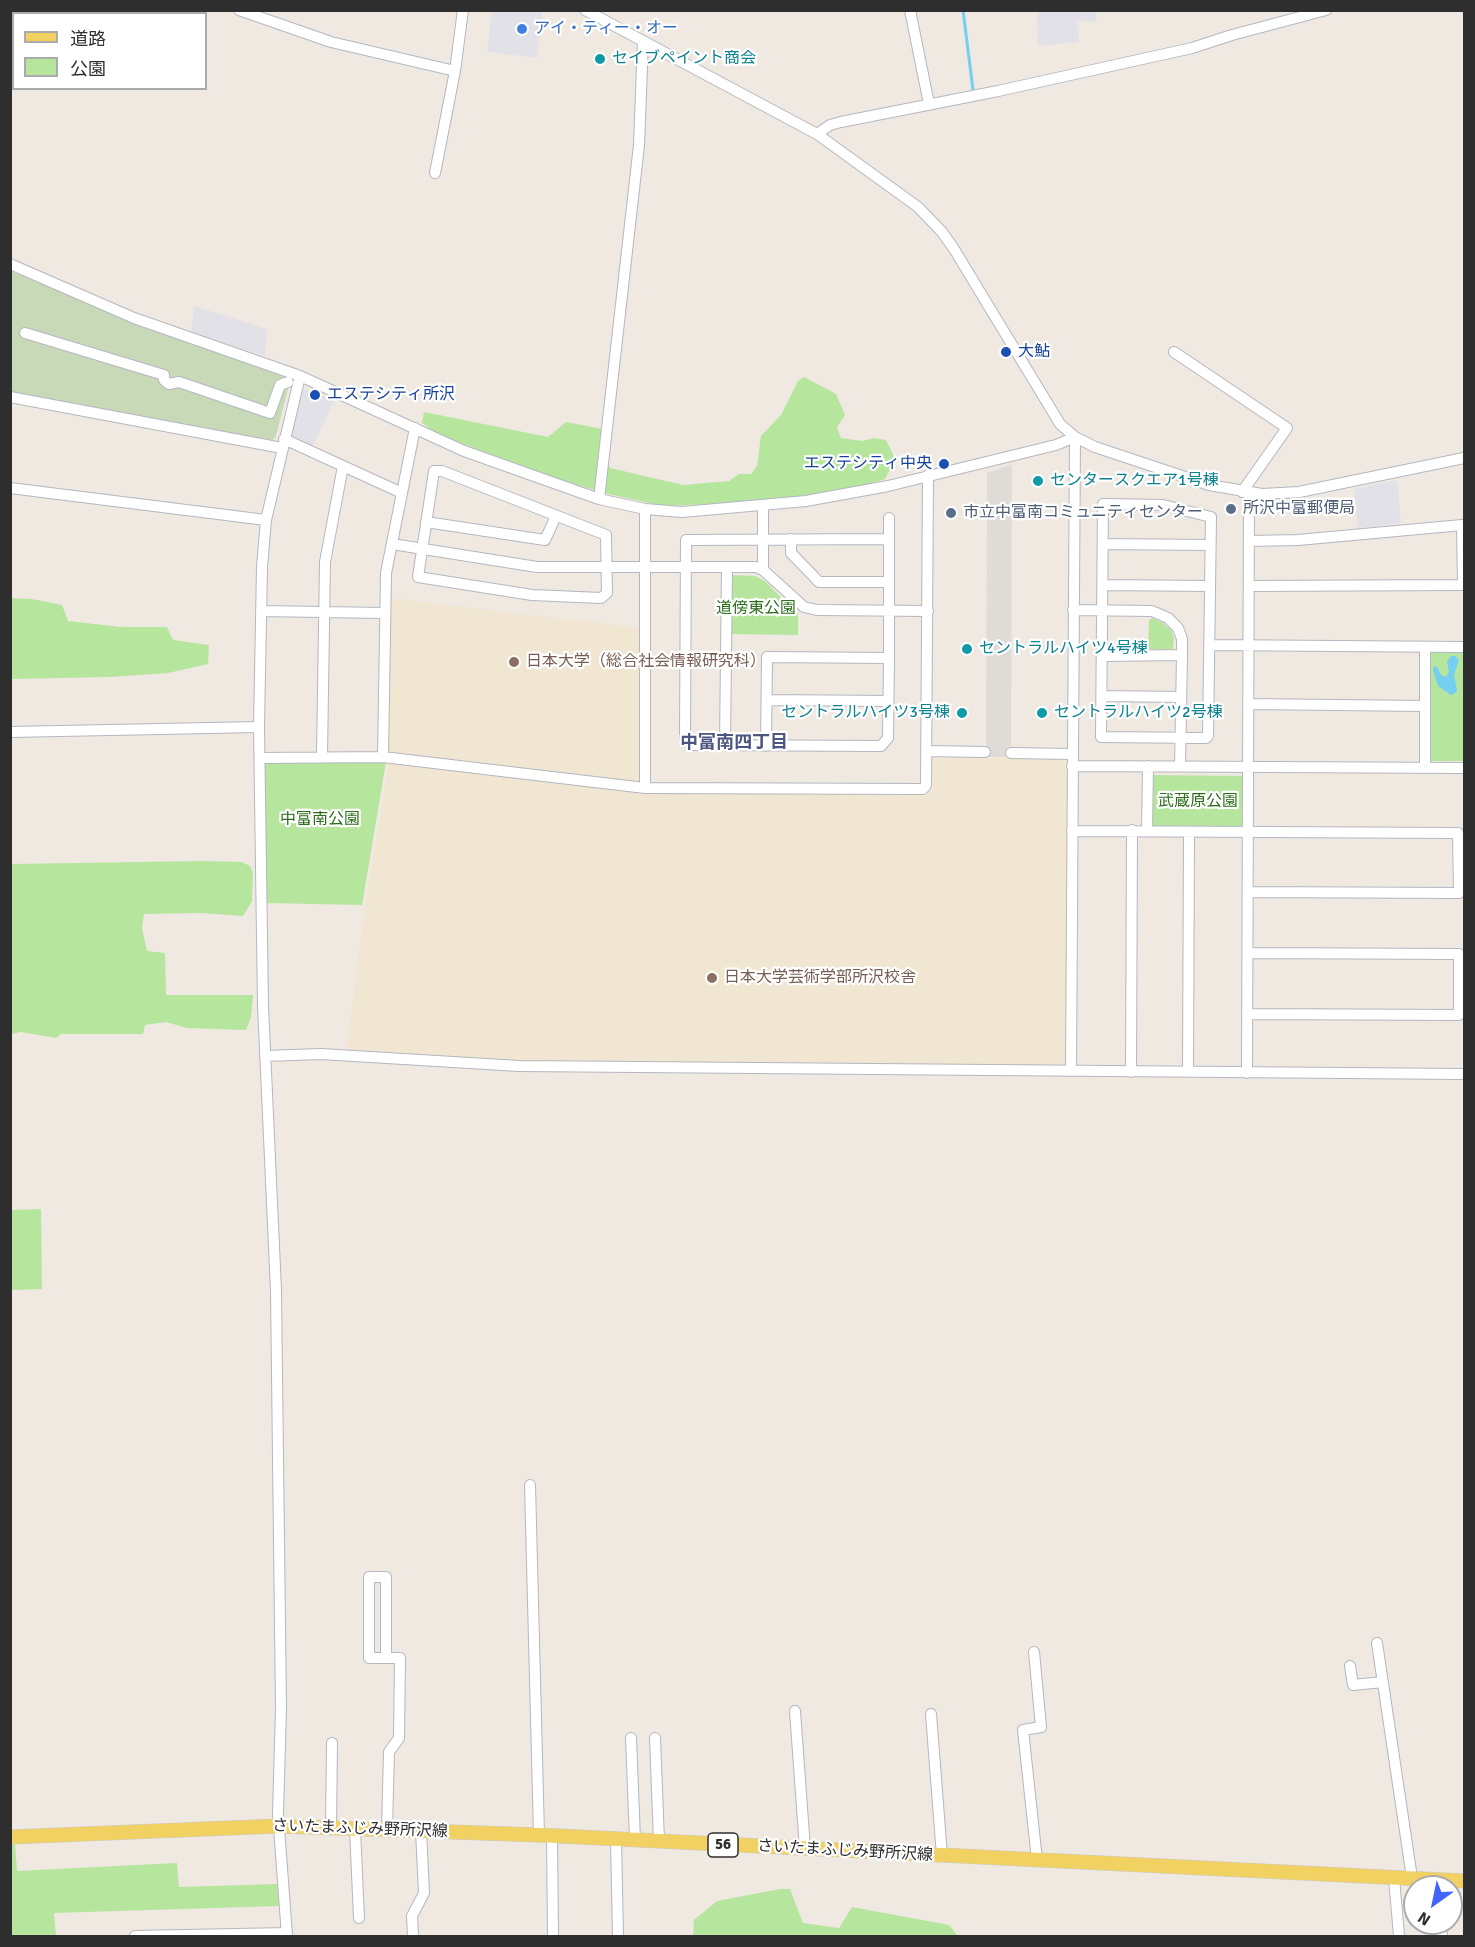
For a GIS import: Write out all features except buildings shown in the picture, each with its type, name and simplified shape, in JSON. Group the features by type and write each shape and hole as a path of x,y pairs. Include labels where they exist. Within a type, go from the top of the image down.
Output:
{"main road":[{"name":"さいたまふじみ野所沢線","path":"10,1838 279,1826 355,1828 1403,1878"}],"street":[{"path":"239,10 308,35 455,71"},
{"path":"435,173 455,71 463,10"},
{"path":"585,10 817,134 898,192 932,220 954,249 1060,424 1075,437 1095,447 1209,485 1245,492 1299,492 1464,458"},
{"path":"910,10 929,104"},
{"path":"817,134 830,125 1192,48 1326,10"},
{"path":"599,499 639,145 643,41"},
{"path":"10,264 134,318 300,376 464,451 599,499 645,509 682,512 763,506 846,495 1056,445 1075,437"},
{"path":"25,333 164,375 164,380 169,384 179,382 270,413 280,385 288,382"},
{"path":"1174,352 1287,428 1245,492 1249,541 1247,1073"},
{"path":"135,1936 287,1935 279,1826 281,1685 276,1290 265,1056 259,727 262,567 266,520 300,376"},
{"path":"10,397 283,443 343,466 402,493"},
{"path":"383,757 386,573 415,428"},
{"path":"1071,1071 1075,437"},
{"path":"322,756 325,562 343,466"},
{"path":"434,471 442,471 606,535 607,593 601,598 532,595 418,577 426,522 434,471"},
{"path":"260,758 383,757 645,788 923,789 926,785 927,751 928,475"},
{"path":"10,488 266,520"},
{"path":"1102,504 1163,505 1211,517 1210,545 1208,736 1206,738 1101,737 1103,696 1102,504"},
{"path":"763,506 763,570"},
{"path":"645,509 645,788"},
{"path":"426,522 545,540 556,516"},
{"path":"889,518 889,539 889,658 888,738 880,746 691,745 684,738 686,540 889,539"},
{"path":"1249,541 1298,540 1462,525 1462,585 1249,586"},
{"path":"790,539 791,553 819,582 889,582"},
{"path":"392,544 537,567 756,567 763,570 800,604 810,609 928,611"},
{"path":"1103,544 1210,545"},
{"path":"725,745 727,567"},
{"path":"1103,585 1210,586"},
{"path":"1073,610 1152,611 1163,615 1178,628 1182,639 1180,766"},
{"path":"261,611 384,613"},
{"path":"1209,645 1464,647"},
{"path":"1425,647 1425,768"},
{"path":"1103,656 1182,655"},
{"path":"766,746 767,657 889,658"},
{"path":"1103,696 1181,697"},
{"path":"767,700 888,701"},
{"path":"1248,704 1425,706"},
{"path":"10,732 259,727"},
{"path":"927,751 985,752"},
{"path":"1011,753 1072,754"},
{"path":"1072,766 1464,768"},
{"path":"1147,830 1148,766"},
{"path":"1131,1072 1132,830"},
{"path":"1072,831 1458,833 1459,893 1248,892"},
{"path":"1188,1072 1189,832"},
{"path":"1247,1014 1459,1015 1459,954 1248,953"},
{"path":"265,1056 321,1054 519,1066 1464,1074"},
{"path":"530,1485 545,1836 553,1936"},
{"path":"386,1658 386,1577 369,1577 369,1658 386,1658 400,1658 399,1738 389,1752 387,1829"},
{"path":"1377,1643 1412,1875"},
{"path":"1034,1652 1041,1727 1023,1731 1037,1860"},
{"path":"1350,1666 1353,1685 1383,1682"},
{"path":"795,1711 805,1849"},
{"path":"931,1714 942,1856"},
{"path":"631,1738 635,1840"},
{"path":"655,1738 659,1841"},
{"path":"331,1828 332,1743"},
{"path":"355,1828 359,1918"},
{"path":"412,1936 411,1916 424,1893 421,1831"},
{"path":"616,1839 618,1936"},
{"path":"1394,1878 1398,1936"}],"shaded area":[{"path":"492,10 543,11 537,58 487,52"},
{"path":"1037,11 1095,11 1097,22 1077,21 1079,42 1038,46"},
{"path":"194,306 267,329 265,356 191,332"},
{"path":"306,389 334,401 312,448 291,436 303,391"},
{"path":"1012,464 1011,755 1009,757 986,757 987,473"},
{"path":"1397,480 1401,523 1358,528 1354,489"},
{"name":"日本大学（総合社会情報研究科）","path":"388,598 641,628 642,781 638,784 389,754 387,751"},
{"name":"日本大学芸術学部所沢校舎","path":"932,758 1065,758 1065,774 1068,777 1066,1068 525,1062 346,1051 365,906 389,763 644,793 932,795"}],"green space":[{"path":"10,271 286,377 289,385 276,436 273,440 11,394"},
{"path":"804,377 836,394 845,415 837,427 841,438 863,441 874,438 886,440 894,462 885,479 852,490 752,502 664,506 608,494 555,478 436,433 422,423 424,412 548,437 566,422 602,429 599,456 610,468 683,485 729,481 739,474 751,474 757,466 761,436 781,415 798,381"},
{"name":"道傍東公園","path":"731,575 755,576 765,581 798,615 798,635 730,634"},
{"path":"10,598 32,599 62,605 68,621 121,627 167,627 173,640 209,645 208,664 168,673 11,679"},
{"path":"1152,618 1171,630 1174,638 1173,649 1148,649 1149,620"},
{"path":"1431,650 1464,651 1464,761 1428,761 1428,654"},
{"name":"中富南公園","path":"265,761 386,762 362,905 265,903 263,764"},
{"name":"武蔵原公園","path":"1150,775 1245,776 1243,829 1152,827 1150,825"},
{"path":"242,862 250,866 253,872 252,901 243,916 202,913 144,914 142,928 147,951 165,953 166,995 253,995 251,1017 246,1030 187,1028 166,1022 145,1025 143,1034 61,1034 56,1038 21,1032 11,1034 11,864"},
{"path":"41,1209 42,1289 11,1290 11,1210"},
{"path":"11,1844 15,1844 17,1871 177,1863 179,1887 277,1884 279,1906 54,1913 56,1936 11,1936"},
{"path":"790,1889 803,1923 839,1928 852,1907 949,1925 958,1936 693,1936 694,1920 717,1901"}],"water":[{"path":"1451,656 1459,660 1454,675 1457,690 1451,695 1438,686 1433,670 1434,666 1437,667 1441,675 1446,677 1449,672 1447,662"}],"waterway":[{"path":"963,10 973,90"}],"place":[{"name":"アイ・ティー・オー","path":"522,29"},
{"name":"セイブペイント商会","path":"600,59"},
{"name":"大鮎","path":"1006,352"},
{"name":"エステシティ所沢","path":"315,395"},
{"name":"エステシティ中央","path":"944,464"},
{"name":"センタースクエア1号棟","path":"1038,481"},
{"name":"所沢中富郵便局","path":"1231,509"},
{"name":"市立中富南コミュニティセンター","path":"951,513"},
{"name":"セントラルハイツ4号棟","path":"967,649"},
{"name":"日本大学（総合社会情報研究科）","path":"514,662"},
{"name":"セントラルハイツ3号棟","path":"962,713"},
{"name":"セントラルハイツ2号棟","path":"1042,713"},
{"name":"日本大学芸術学部所沢校舎","path":"712,978"}],"district":[{"name":"中富南四丁目","path":"734,743"}]}
